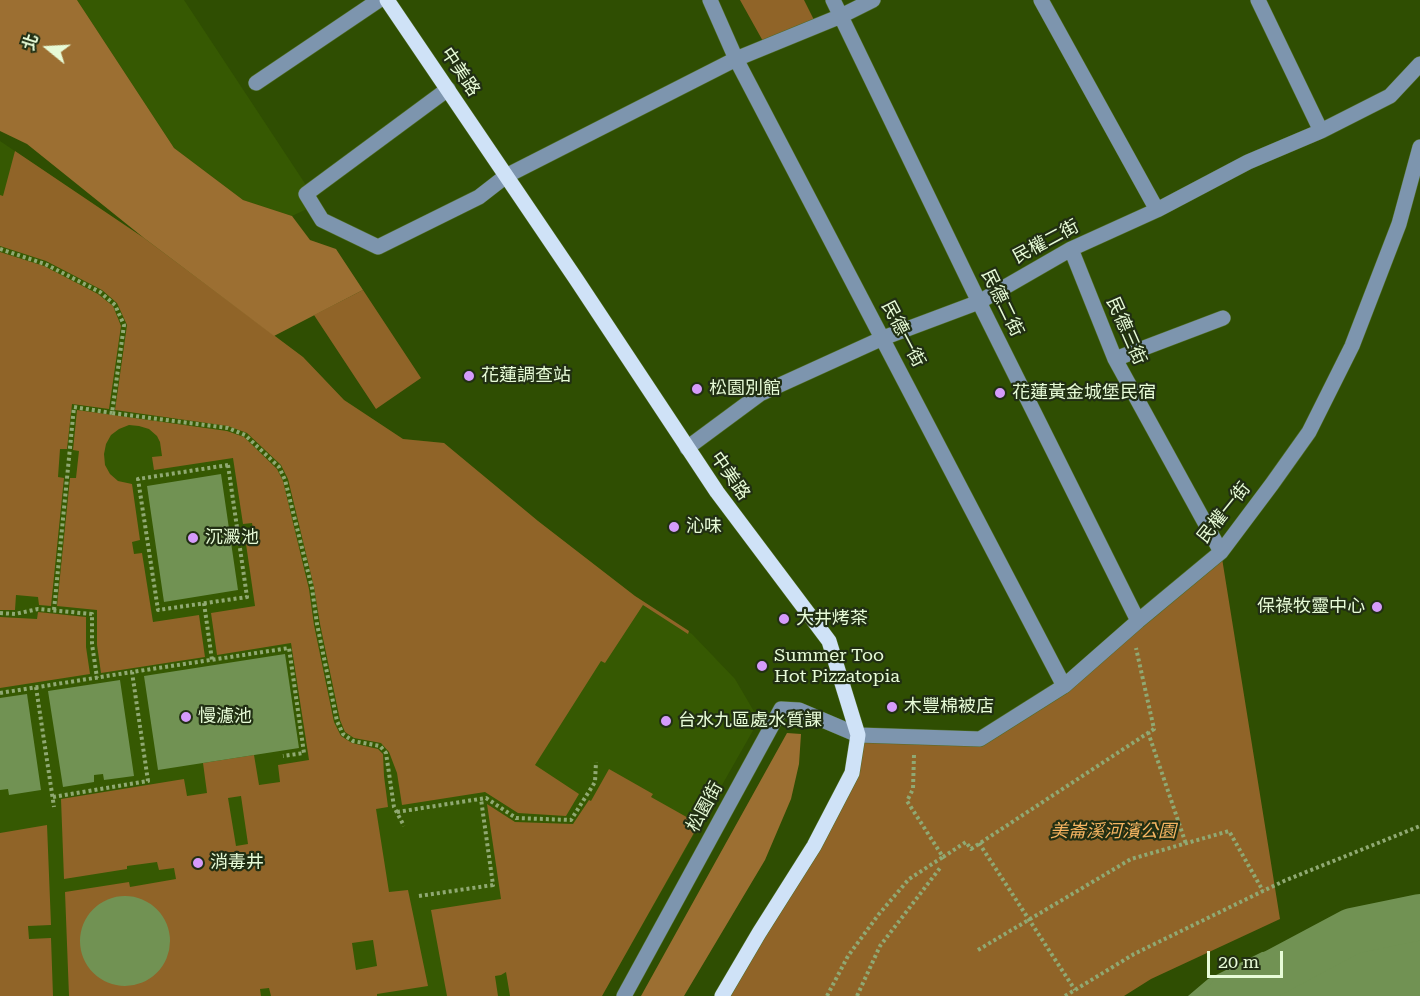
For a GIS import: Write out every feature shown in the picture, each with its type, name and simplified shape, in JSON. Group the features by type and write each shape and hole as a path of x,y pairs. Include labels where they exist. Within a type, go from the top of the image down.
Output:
{"main road":[{"name":"中美路","path":"387,0 717,492 829,641 858,735 852,773 814,846 722,996"}],"street":[{"path":"256,83 380,0"},
{"name":"民德一街","path":"710,0 736,59 1064,686"},
{"name":"民德二街","path":"833,0 1135,624"},
{"path":"448,89 306,194 322,220 378,247 478,197 506,176 736,59 841,16 873,0"},
{"path":"1041,0 1158,210"},
{"path":"1258,0 1321,131"},
{"name":"民權二街","path":"687,448 760,393 883,339 979,302 1071,249 1158,210 1248,162 1321,131 1390,96 1420,64"},
{"name":"民權一街","path":"858,735 980,739 1064,686 1221,552 1309,432 1352,346 1399,224 1420,147"},
{"name":"民德三街","path":"1071,249 1115,359 1221,552"},
{"path":"1115,359 1223,318"},
{"name":"松園街","path":"624,996 781,709 799,710 858,735"}],"path":[{"path":"0,249 45,264 100,292 115,304 124,325 112,413"},
{"path":"54,610 74,407 228,428 245,435 279,467 285,480 312,588 337,721 343,734 353,741 380,746 386,753 394,807 405,826"},
{"path":"228,465 247,597 204,603 158,610 138,479 228,465"},
{"path":"204,603 212,660"},
{"path":"0,613 15,614 38,609 92,614 92,645 97,678"},
{"path":"827,996 848,956 909,879 966,842 971,849 1154,729 1135,624"},
{"path":"0,693 289,648 304,753 283,756"},
{"path":"52,797 148,782 132,672"},
{"path":"36,687 54,807"},
{"path":"1149,732 1186,844"},
{"path":"914,737 913,789 907,801 943,857"},
{"path":"397,812 486,798 516,818 571,820 595,782 596,762"},
{"path":"419,896 494,885 481,798"},
{"path":"1065,996 1134,954 1263,891 1420,826"},
{"path":"978,950 1131,859 1229,831 1263,891"},
{"path":"979,843 1075,990"},
{"path":"856,996 880,946 940,868"}],"shaded area":[{"path":"0,0 77,0 174,148 243,200 292,216 310,240 336,249 363,290 274,336 144,238 27,144 0,131"},
{"path":"77,0 184,0 306,185 307,209 292,216 243,200 174,148"},
{"path":"0,141 144,238 303,357 344,400 403,439 444,443 538,521 635,596 692,634 735,679 759,720 602,996 0,996"},
{"name":"沉澱池","path":"221,474 238,590 164,602 147,486"},
{"path":"285,654 299,748 158,770 144,676"},
{"path":"120,680 134,776 104,780 103,774 94,775 94,782 63,787 48,691"},
{"path":"27,694 41,790 9,795 8,789 0,790 0,698"},
{"path":"787,733 801,734 799,764 791,799 765,860 684,996 641,996"},
{"path":"125,896 142,899 157,909 167,924 170,941 167,958 157,973 142,983 125,986 108,983 93,973 83,958 80,941 83,924 93,909 108,899"},
{"path":"1420,923 1420,996 1188,996 1208,979 1262,952 1283,950 1303,937 1311,946"}],"green space":[{"path":"740,0 804,0 814,20 764,43"},
{"path":"15,151 144,238 303,357 344,400 403,439 444,443 538,521 635,596 689,631 688,634 643,605 605,663 601,661 535,765 579,794 566,816 518,813 485,792 402,805 397,773 389,752 381,743 354,738 345,732 340,720 314,587 288,479 281,465 247,433 228,426 115,410 127,325 117,303 102,290 46,261 0,246 0,195 3,196"},
{"path":"0,252 44,266 98,294 113,306 121,326 109,409 72,404 67,449 60,449 58,477 64,478 51,606 39,605 38,597 16,595 15,610 0,610"},
{"path":"363,290 421,378 376,409 314,315"},
{"path":"77,410 227,431 244,437 277,469 283,481 309,589 334,722 341,736 352,743 378,749 383,754 388,807 376,809 389,892 408,890 428,986 377,994 377,996 271,996 269,988 260,989 261,996 69,996 65,892 129,882 130,887 176,879 174,868 159,870 157,862 64,879 61,799 184,779 187,796 207,793 203,763 254,755 259,785 280,782 278,765 309,760 291,643 217,655 211,613 255,606 245,537 254,536 252,523 243,524 233,458 154,470 152,457 162,456 160,442 149,429 129,425 111,435 104,454 105,465 118,481 132,484 140,540 132,542 134,554 142,553 153,622 199,615 205,657 101,673 97,645 97,610 57,606 70,478 76,478 79,451 73,450","holes":["241,796 248,844 236,846 228,798","373,940 377,966 356,970 352,943"]},
{"name":"美崙溪河濱公園","path":"1221,552 1280,919 1151,979 1124,996 722,996 852,773 858,735 980,739 1064,686"},
{"path":"38,612 86,617 86,647 90,674 0,688 0,617 37,619"},
{"path":"609,769 653,794 651,797 699,824 602,996 510,996 506,972 495,976 498,996 447,996 431,910 501,899 487,804 515,822 573,824 589,800 591,801"},
{"path":"47,825 51,925 28,926 29,939 51,938 53,996 0,996 0,833"}],"waterway":[{"path":"1230,996 1352,931 1420,917"}],"place":[{"name":"花蓮調查站","path":"469,376"},
{"name":"松園別館","path":"697,389"},
{"name":"花蓮黃金城堡民宿","path":"1000,393"},
{"name":"沁味","path":"674,527"},
{"name":"沉澱池","path":"193,538"},
{"name":"保祿牧靈中心","path":"1377,607"},
{"name":"大井烤茶","path":"784,619"},
{"name":"Summer Too Hot Pizzatopia","path":"762,666"},
{"name":"木豐棉被店","path":"892,707"},
{"name":"慢濾池","path":"186,717"},
{"name":"台水九區處水質課","path":"666,721"},
{"name":"消毒井","path":"198,863"}]}
